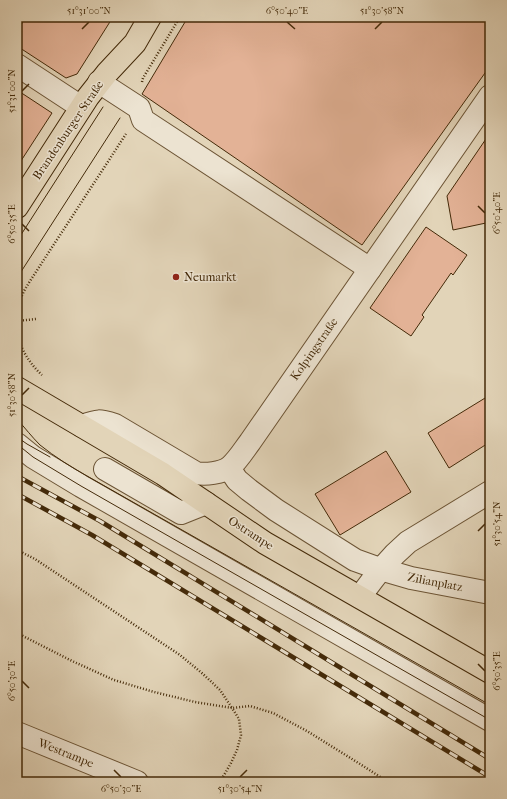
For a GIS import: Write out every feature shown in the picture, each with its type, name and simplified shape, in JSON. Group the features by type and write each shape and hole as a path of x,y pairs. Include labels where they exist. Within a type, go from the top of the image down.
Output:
{"main road":[{"name":"Brandenburger Straße","path":"17,207 81,107 99,82 135,43 150,17"},
{"name":"Ostrampe","path":"17,388 163,474 265,543 490,672"}],"street":[{"path":"17,65 81,107"},
{"path":"99,82 139,108 143,120 370,269"},
{"name":"Kolpingstraße","path":"229,468 250,442 490,96"},
{"path":"82,426 97,421 115,425 196,473 203,474 219,472 229,468 237,480 276,510 354,560 380,569"},
{"path":"17,444 33,457 81,486 490,720"},
{"path":"105,469 181,513 206,503"},
{"path":"360,597 380,569 408,542 490,492"},
{"name":"Zilianplatz","path":"380,569 411,578 490,593"},
{"name":"Westrampe","path":"17,733 137,782"}],"path":[{"path":"17,308 30,281 134,121 139,108 138,94 143,78 180,17"},
{"path":"17,321 36,319"},
{"path":"17,550 35,559 180,654 220,690 239,719 241,734 237,750 220,782"},
{"path":"17,633 72,661 114,680 195,702 232,708 250,706 273,713 307,731 388,782"}],"building":[{"path":"26,17 113,17 77,74 66,78 17,46 17,31"},
{"path":"188,17 490,17 490,66 362,245 142,94"},
{"path":"17,90 52,113 17,167"},
{"path":"490,133 490,218 486,223 453,230 447,196"},
{"path":"426,227 467,255 453,275 451,273 422,315 424,317 411,336 370,308"},
{"path":"490,395 490,442 449,468 428,433"},
{"path":"386,451 411,492 340,535 315,494"}],"tram line":[{"path":"17,241 103,107"},
{"path":"17,278 120,118"},
{"path":"17,419 40,445 75,469 490,705"},
{"path":"17,437 50,457"},
{"path":"17,444 33,457 81,486 490,720"}],"railway":[{"path":"17,476 100,521 490,759"},
{"path":"17,494 92,535 490,777"}],"place":[{"name":"Neumarkt","path":"176,277"}]}
